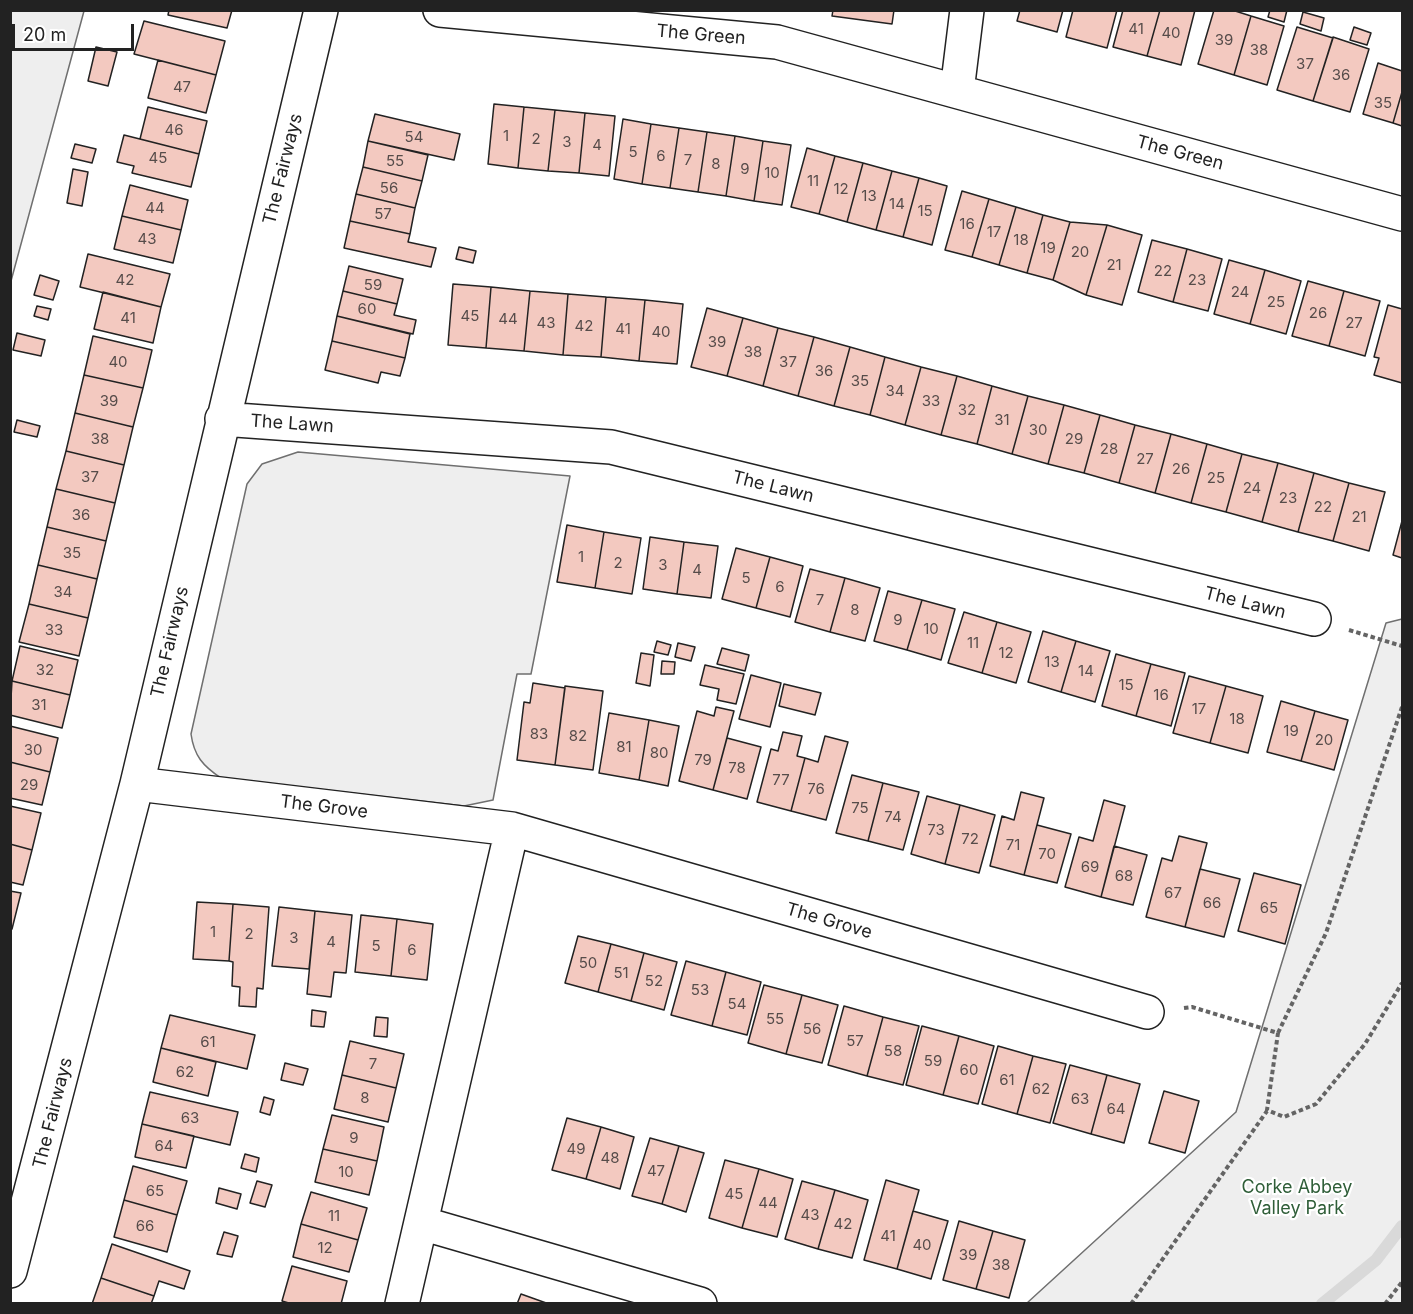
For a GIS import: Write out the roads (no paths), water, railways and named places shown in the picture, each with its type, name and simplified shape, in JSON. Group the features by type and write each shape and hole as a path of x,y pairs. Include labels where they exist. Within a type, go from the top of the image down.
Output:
{"street":[{"name":"The Fairways","path":"10,1271 137,784 321,10"},
{"name":"The Green","path":"440,10 777,42 1402,214"},
{"path":"957,91 967,10"},
{"name":"The Lawn","path":"222,419 611,447 1314,620"},
{"name":"The Grove","path":"137,784 512,829 1147,1012"},
{"path":"402,1304 512,829"},
{"path":"421,1223 700,1304"}],"waterway":[{"path":"1322,1304 1376,1260 1402,1226"}],"park label":[{"name":"Corke Abbey Valley Park","path":"1297,1198"}]}
